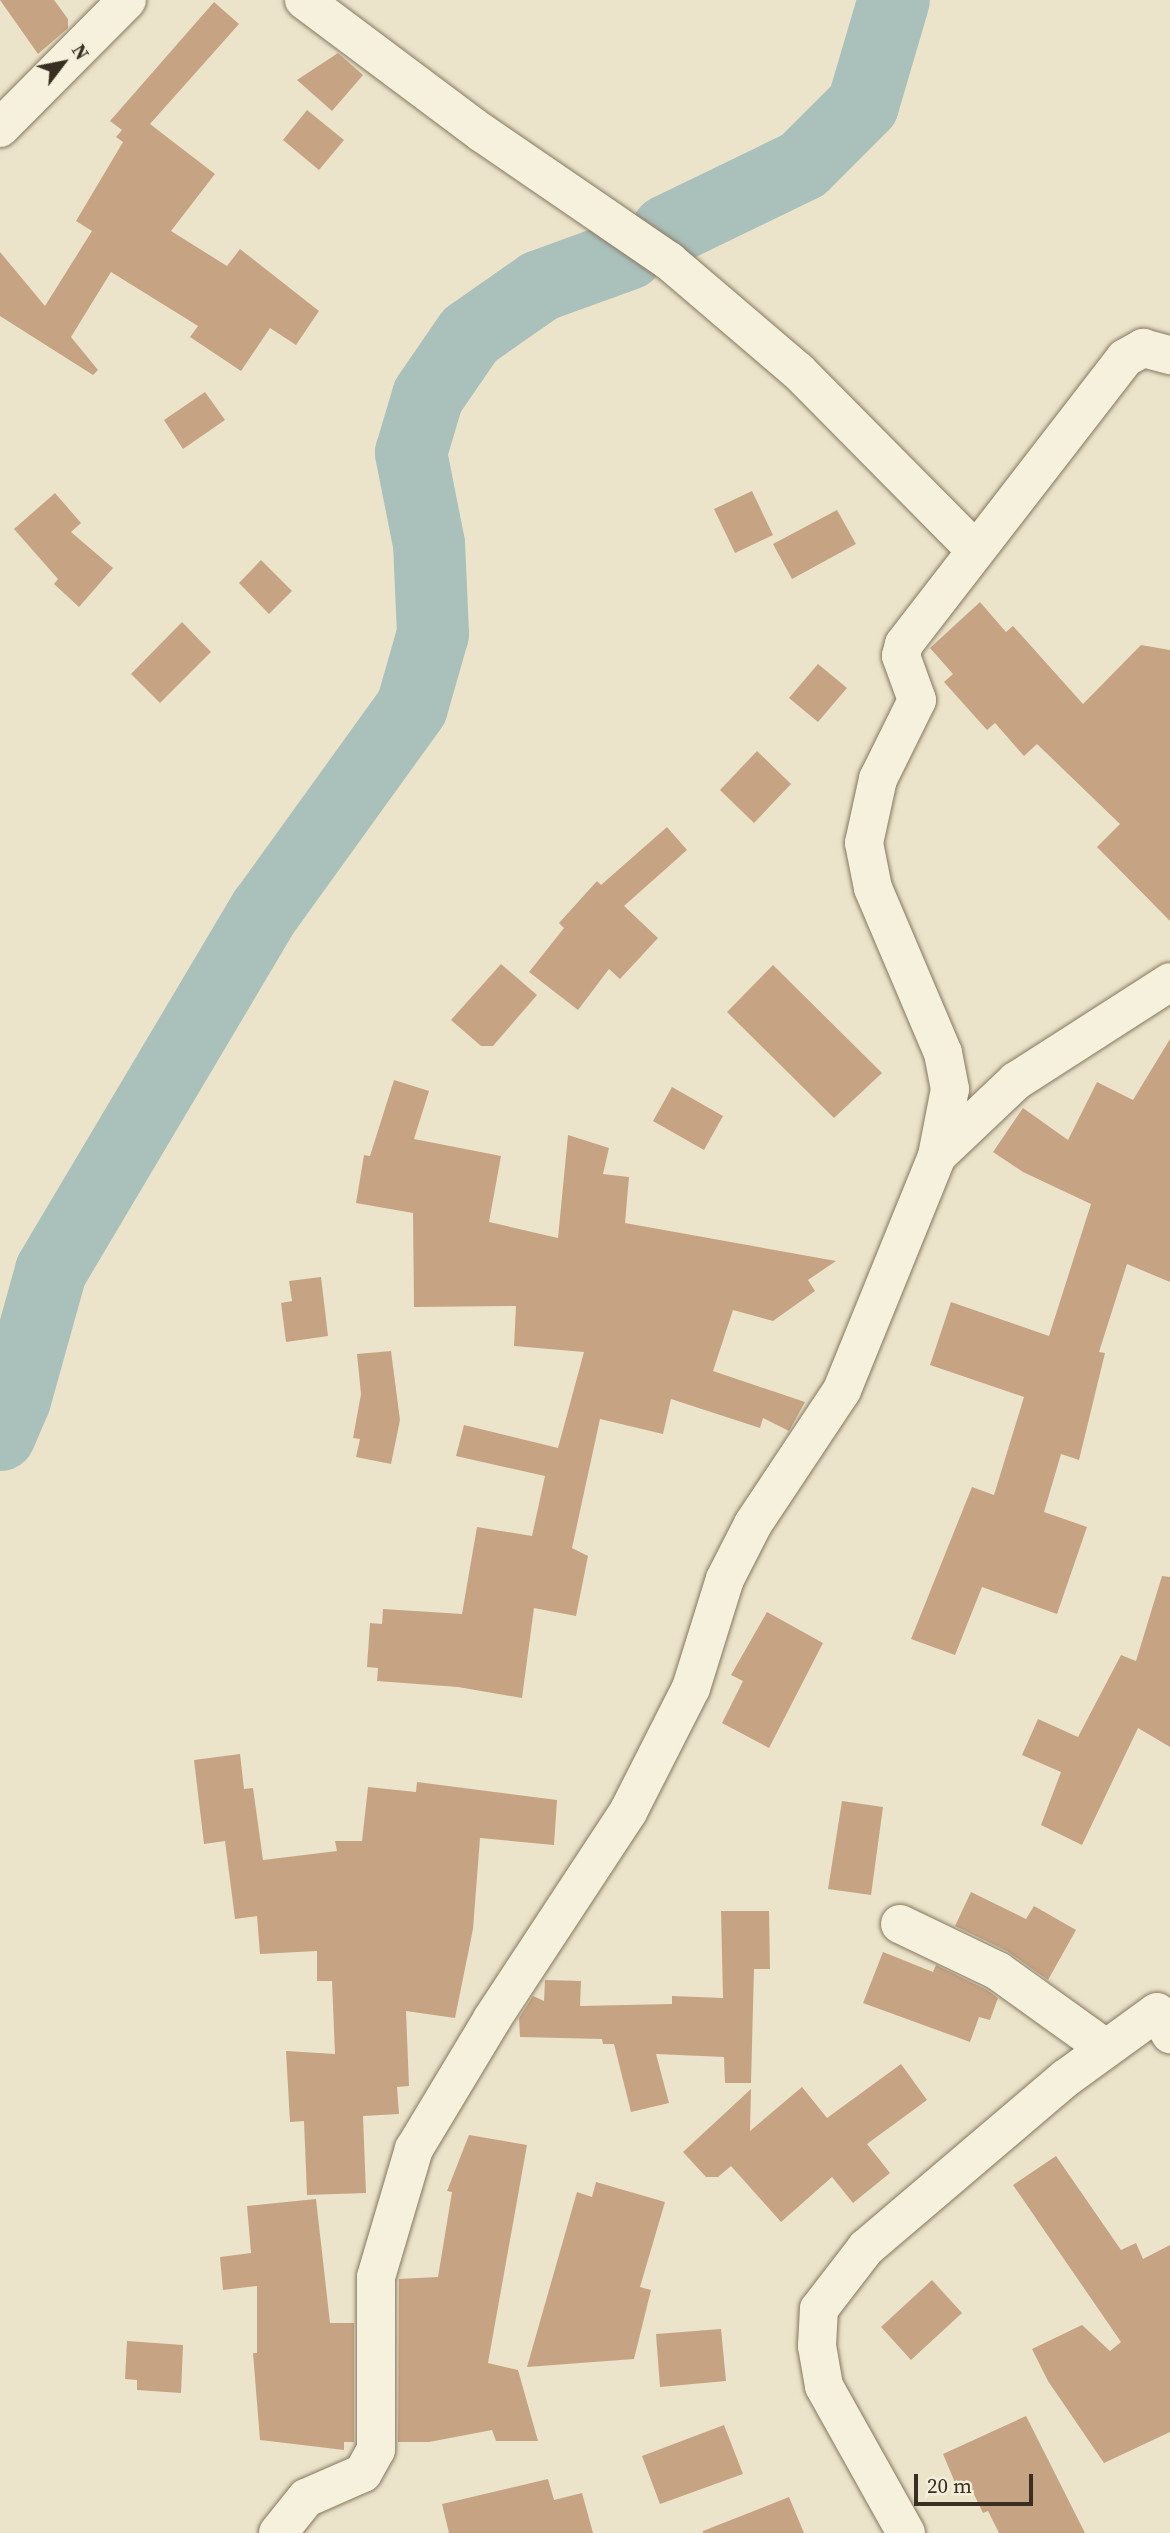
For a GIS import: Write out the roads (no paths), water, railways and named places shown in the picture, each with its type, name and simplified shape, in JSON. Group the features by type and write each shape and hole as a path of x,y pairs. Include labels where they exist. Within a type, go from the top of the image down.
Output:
{"street":[{"path":"0,128 127,0"},
{"path":"304,0 482,133 669,261 798,371 974,549"},
{"path":"278,2533 306,2498 363,2473 376,2450 376,2277 414,2149 492,2019 628,1812 691,1688 725,1578 753,1524 842,1390 937,1156 950,1089 943,1053 873,888 864,843 878,779 918,700 901,656 904,644 974,549 1125,358 1143,348 1170,355"},
{"path":"937,1156 1016,1081 1170,982"},
{"path":"900,1924 998,1971 1105,2049"},
{"path":"906,2533 824,2386 817,2346 819,2309 866,2248 1105,2049 1166,2011"}],"waterway":[{"path":"667,231 803,165 863,105 894,0"},
{"path":"0,1435 15,1400 51,1271 265,911 412,707 433,634 429,544 411,453 428,396 470,335 540,286 628,254"}]}
